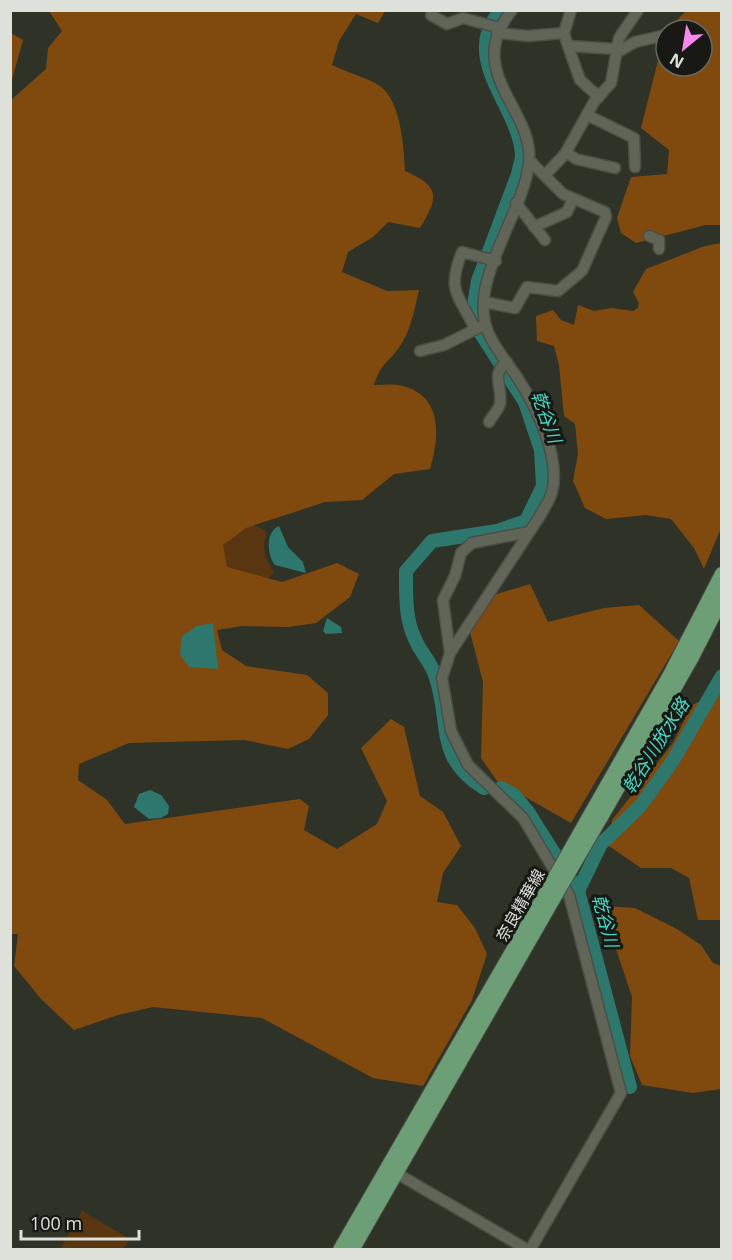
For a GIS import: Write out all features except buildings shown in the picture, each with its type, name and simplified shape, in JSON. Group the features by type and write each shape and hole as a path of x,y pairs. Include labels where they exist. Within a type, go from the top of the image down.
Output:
{"main road":[{"name":"奈良精華線","path":"352,1250 392,1171 596,814 676,666 722,574"},
{"name":"奈良精華線","path":"596,814 692,657 722,598"},
{"name":"奈良精華線","path":"340,1250 392,1171"}],"street":[{"path":"480,327 491,259 516,204 530,161 523,130 500,83 495,52 495,28 512,10"},
{"path":"571,10 564,33 580,81 599,97"},
{"path":"545,175 566,152 599,97 612,83 616,51 626,24 638,10"},
{"path":"431,15 447,24 463,18 528,36 564,33"},
{"path":"569,46 616,51 635,42 654,38"},
{"path":"587,115 634,138 635,167"},
{"path":"566,152 576,159 615,168"},
{"path":"484,302 514,308 527,287 557,292 582,271 595,247 607,215 592,205 563,194 530,161"},
{"path":"534,227 567,212 573,199"},
{"path":"516,204 545,240"},
{"path":"649,236 659,240 659,249"},
{"path":"392,1171 529,1250 621,1093 569,895 523,818 468,765 452,731 442,678 450,653 552,493 553,460 533,405 454,289 454,272 462,252 491,259"},
{"path":"420,351 444,345 480,327"},
{"path":"489,422 500,402 496,375 504,364"},
{"path":"450,653 443,600 455,576 461,553 472,543 529,532"}],"shaded area":[{"path":"49,11 385,11 378,23 356,14 339,41 332,65 375,83 387,93 393,102 400,125 405,171 430,187 433,200 420,228 388,222 373,237 348,252 342,272 387,291 419,290 412,321 406,335 382,368 374,385 398,385 413,390 431,406 435,417 436,443 430,469 394,474 362,500 325,502 246,528 223,545 227,567 282,582 337,563 359,574 350,597 316,623 289,627 242,626 217,630 222,650 246,666 307,675 328,693 328,715 309,739 288,749 245,740 129,743 79,764 78,780 107,800 125,824 300,799 309,806 304,830 337,849 377,824 387,801 361,748 391,719 404,727 420,796 443,812 461,846 443,873 437,902 457,905 475,928 487,954 472,1000 423,1086 373,1078 262,1018 153,1007 118,1015 74,1030 41,999 14,966 18,934 11,934 11,100 46,69 48,48 62,31"},
{"path":"686,11 721,11 721,225 706,225 636,243 621,233 617,218 631,177 667,174 669,150 641,128 654,77 714,78 714,18 679,18"},
{"path":"11,33 23,40 11,83"},
{"path":"721,243 721,528 704,569 694,548 671,519 646,515 606,519 585,508 573,481 578,454 575,424 564,416 559,365 554,346 537,341 536,316 553,310 561,320 574,325 578,305 594,311 612,308 633,311 638,308 639,303 633,292 646,269 705,246"},
{"path":"250,524 267,533 264,543 265,553 274,572 267,580 219,568 214,542"},
{"path":"530,584 548,622 604,608 639,605 679,641 571,823 497,781 481,758 483,682 470,632 494,595"},
{"path":"721,691 721,920 698,920 689,878 671,868 641,868 609,846 612,820 673,743 692,705"},
{"path":"604,906 635,908 677,929 701,945 713,963 721,966 721,1089 693,1093 642,1085 630,1056 632,997 616,949 600,917"},
{"path":"82,1211 130,1239 123,1249 60,1249"}],"water":[{"path":"279,526 288,547 303,562 306,573 275,565 272,561 269,538 274,529"},
{"path":"327,618 341,627 342,633 326,634 323,631"},
{"path":"213,623 218,669 189,667 180,654 182,636 197,626"},
{"path":"150,790 161,795 169,806 168,814 161,818 149,819 134,807 139,794"}],"waterway":[{"name":"乾谷川","path":"484,788 457,764 451,751 435,675 417,644 409,623 406,571 432,541 497,531 526,521 543,486 541,450 525,402 478,329 474,305 478,281 518,174 522,157 519,137 488,65 486,47 489,28 501,10"},
{"name":"乾谷川放水路","path":"578,891 601,844 641,805 672,762 722,676"},
{"name":"乾谷川","path":"501,788 514,795 528,812 578,891 630,1087"}]}
